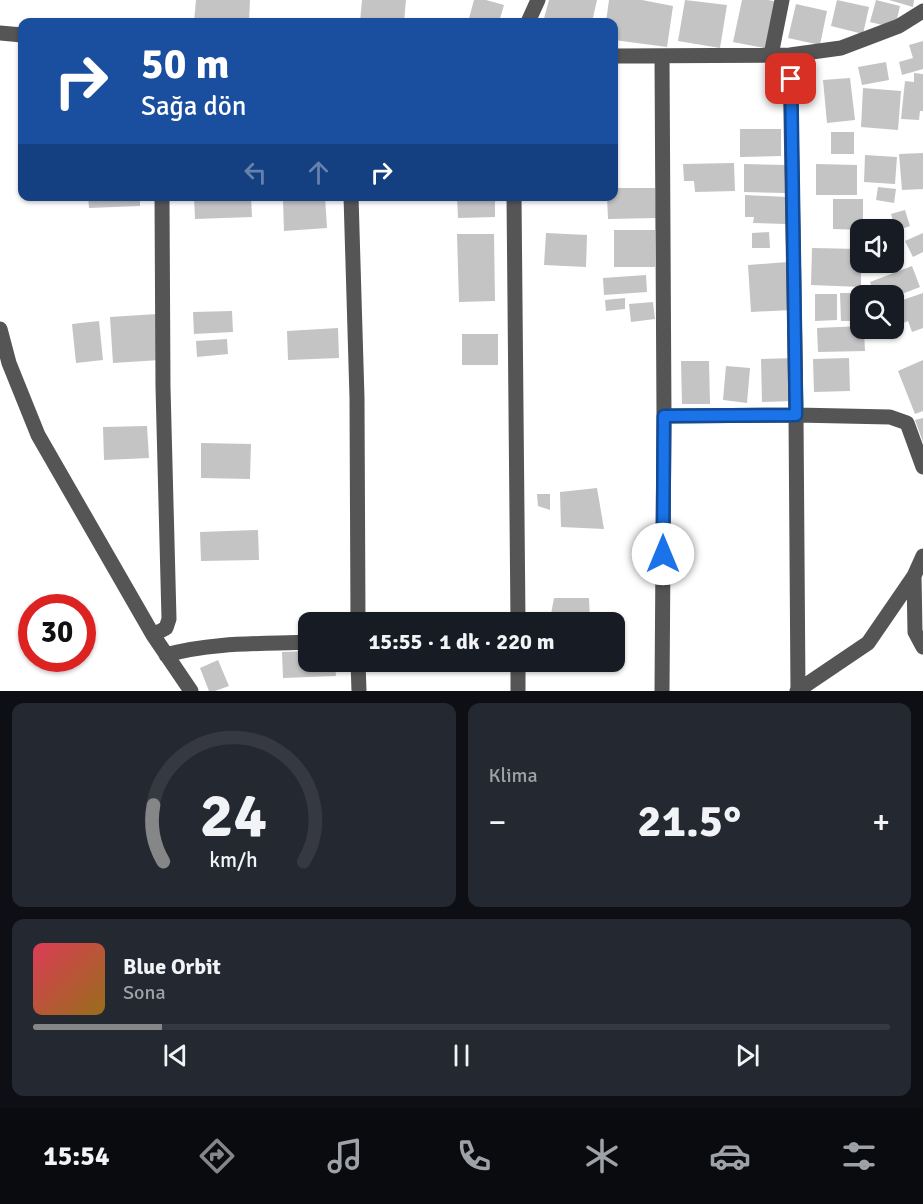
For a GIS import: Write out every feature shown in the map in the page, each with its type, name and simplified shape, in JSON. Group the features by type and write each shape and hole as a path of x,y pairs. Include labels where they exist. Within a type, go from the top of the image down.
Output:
{"street":[{"path":"530,18 538,0"},
{"path":"771,55 782,0"},
{"path":"618,56 790,55 841,48 898,27 923,11"},
{"path":"0,33 18,35"},
{"path":"790,55 796,415 797,691"},
{"path":"662,56 664,416 662,691"},
{"path":"153,635 166,628 169,619 163,387 162,201"},
{"path":"351,201 357,398 358,612"},
{"path":"514,201 518,612"},
{"path":"0,329 9,363 38,435 153,635 190,691"},
{"path":"664,416 890,417 907,423 923,467"},
{"path":"923,556 915,632 923,647"},
{"path":"797,691 868,642 920,576"},
{"path":"166,655 185,649 214,646 298,642"},
{"path":"358,672 358,691"},
{"path":"518,672 518,691"}],"building":[{"path":"196,0 250,0 249,18 194,18"},
{"path":"362,0 406,0 404,18 360,18"},
{"path":"474,0 486,0 504,5 500,18 469,18"},
{"path":"549,0 597,0 593,18 544,18"},
{"path":"609,0 642,0 673,6 667,47 618,41 618,18 607,18"},
{"path":"685,0 727,5 720,48 678,41"},
{"path":"742,0 779,2 769,49 733,42"},
{"path":"837,0 869,7 863,34 831,26"},
{"path":"876,0 900,6 895,28 870,22"},
{"path":"889,0 914,0 913,7"},
{"path":"796,4 827,11 820,45 788,38"},
{"path":"923,41 923,69 902,75 899,62 913,58 909,45"},
{"path":"886,62 889,80 862,85 858,67"},
{"path":"914,73 923,74 923,111 920,111 919,120 901,119 905,81 914,82"},
{"path":"850,78 855,120 827,123 823,80"},
{"path":"863,88 901,91 898,130 861,127"},
{"path":"740,129 781,129 781,156 740,157"},
{"path":"831,132 854,132 854,154 831,154"},
{"path":"923,153 923,189 902,190 899,154"},
{"path":"865,155 897,157 895,184 864,182"},
{"path":"734,163 735,191 695,192 694,181 684,181 683,164"},
{"path":"744,164 787,165 786,193 744,192"},
{"path":"816,164 857,165 857,195 816,195"},
{"path":"878,187 896,189 894,203 876,200"},
{"path":"618,188 655,188 656,218 608,219 607,201 618,201"},
{"path":"745,195 787,197 786,224 753,223 754,217 745,217"},
{"path":"833,199 863,199 863,219 850,219 850,230 833,229"},
{"path":"88,201 140,201 140,206 89,208"},
{"path":"194,201 251,201 252,217 195,219"},
{"path":"283,201 325,201 327,228 284,231"},
{"path":"457,201 495,201 495,217 458,218"},
{"path":"905,210 910,226 904,228 904,219 892,219 891,214"},
{"path":"614,230 655,230 655,267 614,267"},
{"path":"769,232 770,248 752,248 752,233"},
{"path":"546,233 587,235 586,267 544,265"},
{"path":"923,233 923,252 913,257 905,241"},
{"path":"457,234 494,234 495,301 459,302"},
{"path":"812,248 850,249 850,273 861,273 861,285 811,285"},
{"path":"788,262 792,310 751,312 748,265"},
{"path":"912,266 920,287 904,293 904,285 871,285 870,282 894,273 904,273 904,269"},
{"path":"646,275 647,292 604,295 603,278"},
{"path":"840,293 850,293 850,321 841,321"},
{"path":"923,293 923,328 912,332 908,321 904,323 904,300"},
{"path":"815,294 837,294 837,320 815,321"},
{"path":"625,298 625,309 606,311 605,300"},
{"path":"653,302 655,319 631,322 629,304"},
{"path":"232,311 233,332 194,334 193,312"},
{"path":"157,314 160,360 113,363 110,317"},
{"path":"99,321 103,360 76,363 72,324"},
{"path":"850,326 850,339 864,339 865,351 818,352 817,328"},
{"path":"338,328 339,358 288,360 287,331"},
{"path":"462,334 498,334 498,365 462,365"},
{"path":"227,339 228,354 197,357 196,341"},
{"path":"794,358 795,401 762,402 761,359"},
{"path":"849,358 850,391 814,392 813,359"},
{"path":"923,360 923,411 915,414 898,371"},
{"path":"681,361 709,361 710,404 682,404"},
{"path":"726,366 750,368 747,403 723,400"},
{"path":"923,418 923,442 915,420"},
{"path":"147,426 149,458 104,460 103,427"},
{"path":"201,443 251,444 250,479 201,478"},
{"path":"597,488 604,529 561,527 560,492"},
{"path":"537,494 550,494 550,510 538,506"},
{"path":"258,530 259,560 201,561 200,532"},
{"path":"554,598 589,598 590,612 551,612"},
{"path":"298,651 298,672 336,672 336,676 283,678 282,652"},
{"path":"218,660 229,686 209,691 200,668"}],"route":[{"path":"663,554 664,416 796,415 791,79"}]}
